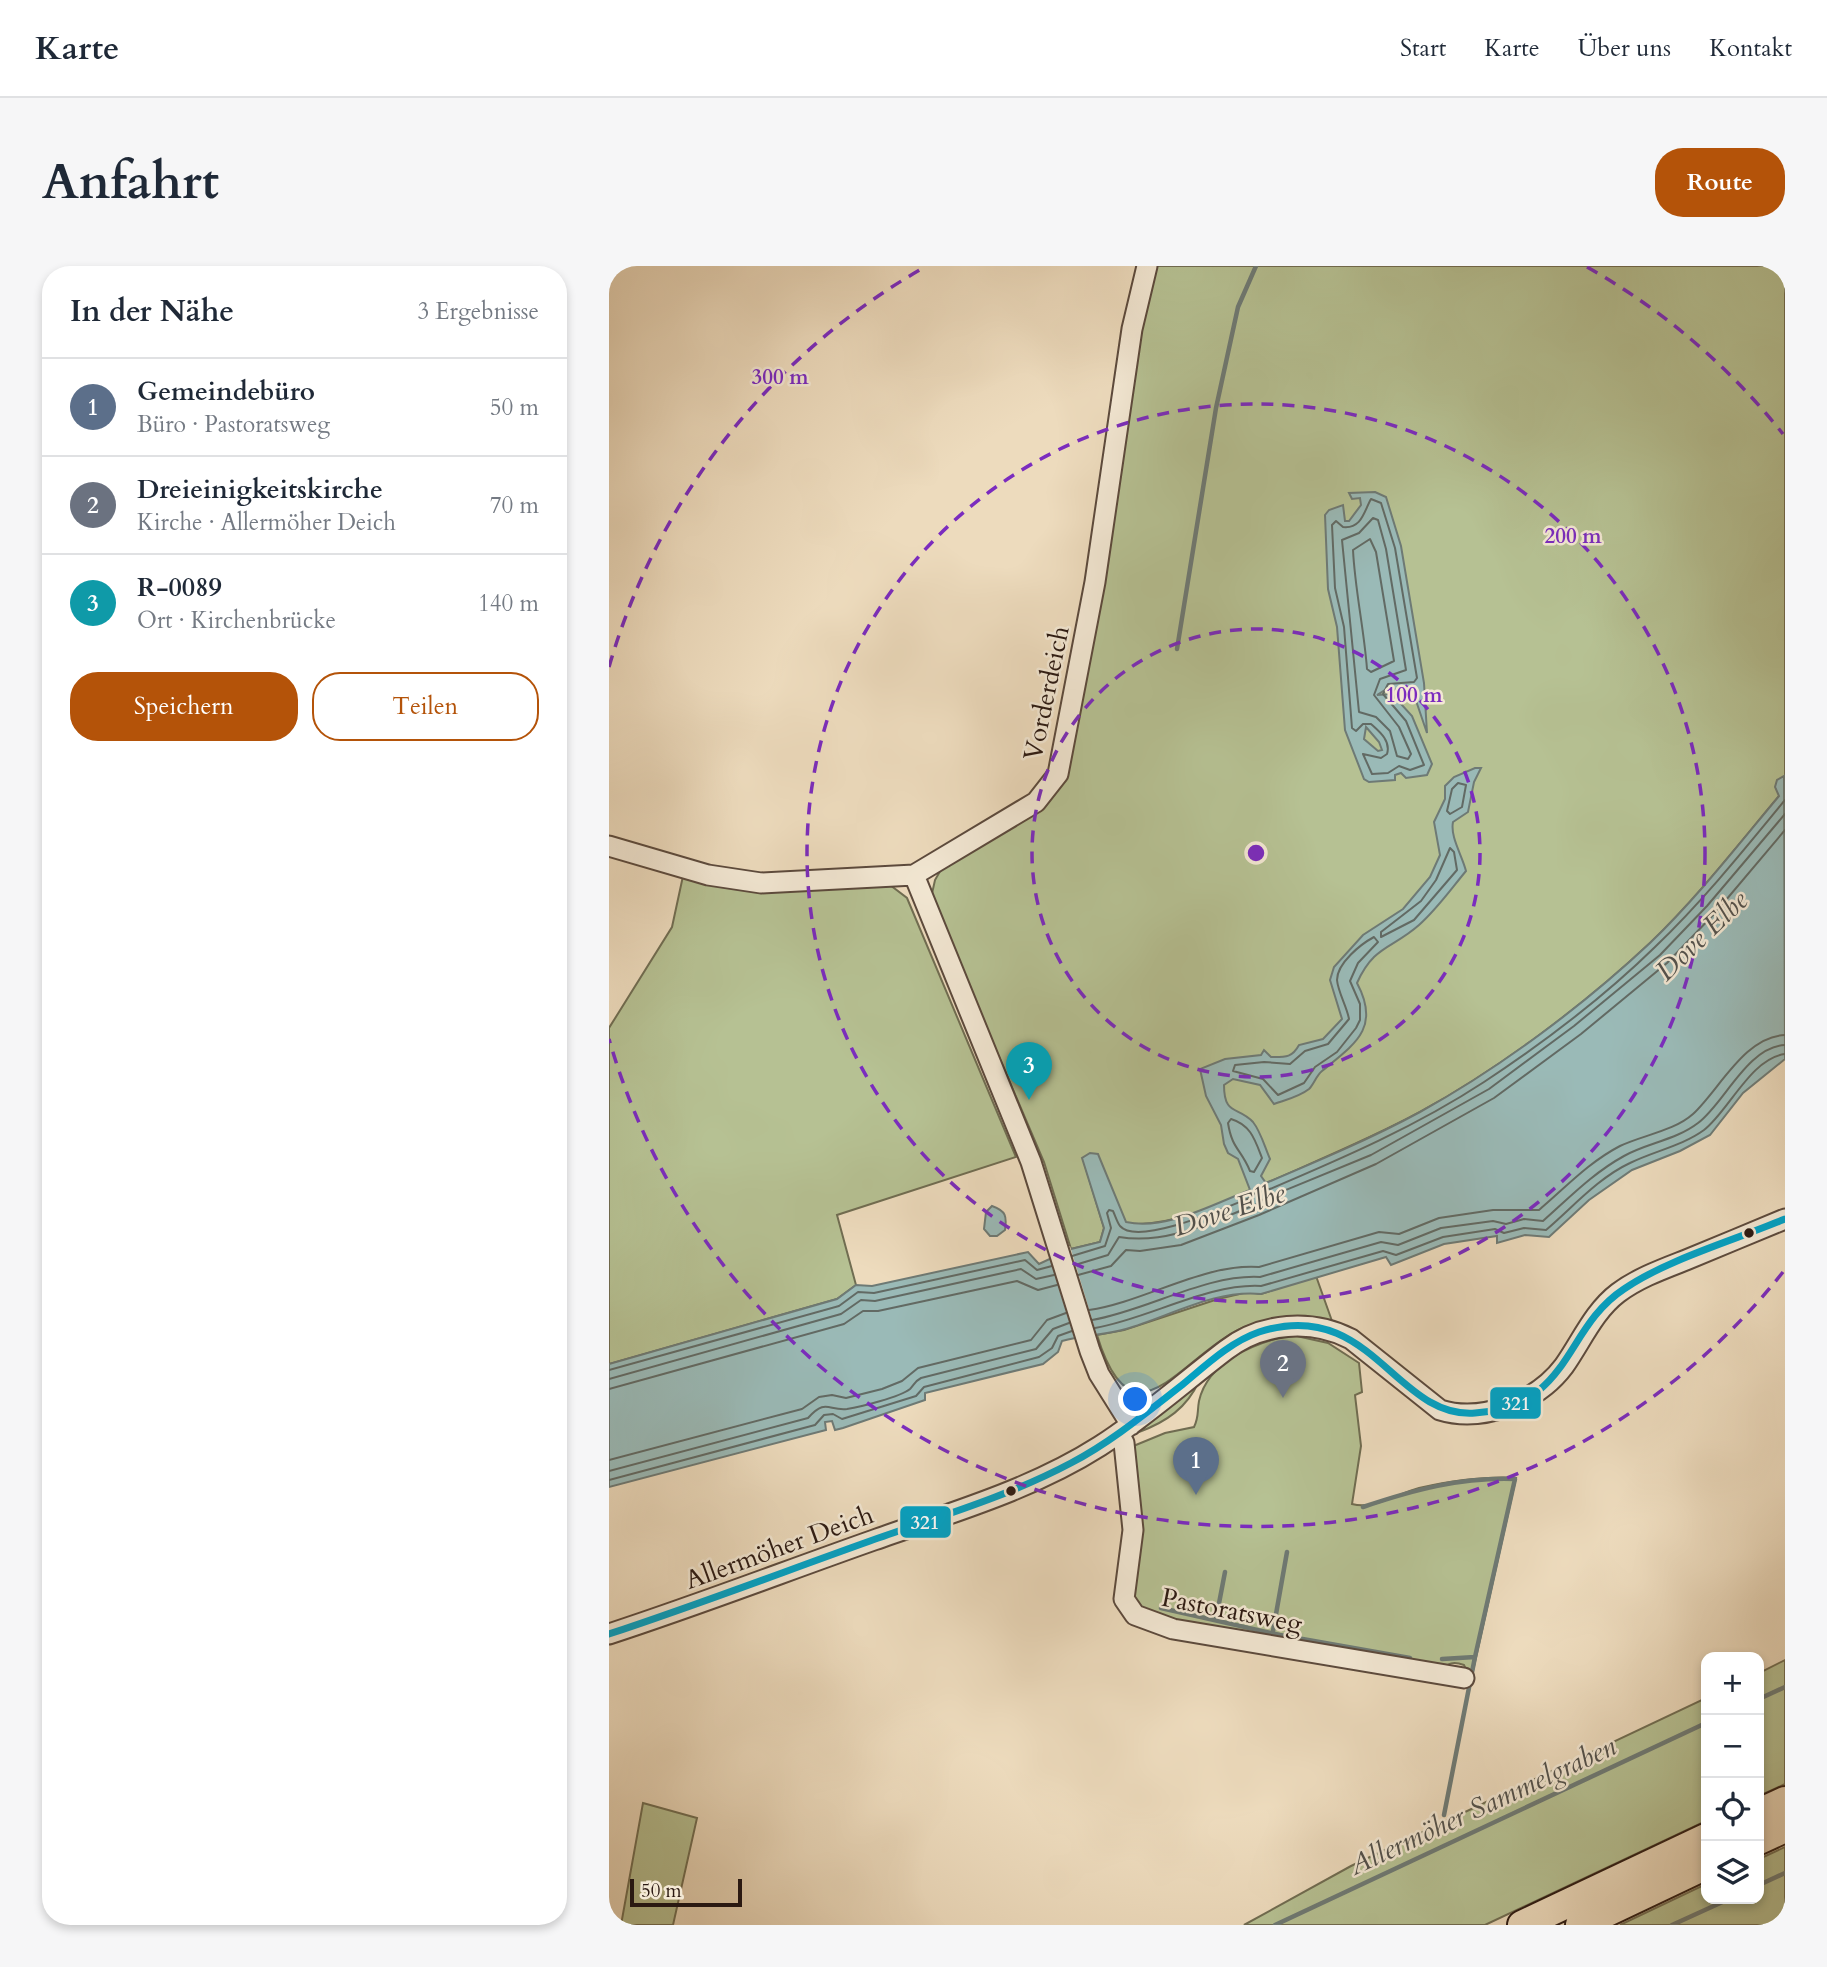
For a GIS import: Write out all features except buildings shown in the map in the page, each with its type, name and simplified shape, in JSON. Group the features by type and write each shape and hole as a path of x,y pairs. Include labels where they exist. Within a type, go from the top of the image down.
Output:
{"highway":[{"path":"1764,1812 1785,1801"},
{"path":"1764,1838 1785,1828"},
{"path":"1522,1925 1701,1840"},
{"path":"1580,1925 1701,1867"}],"street":[{"name":"Vorderdeich","path":"609,846 708,875 761,883 914,874 1036,802 1058,774 1095,582 1132,329 1147,266"},
{"name":"Pastoratsweg","path":"914,874 996,1073 1054,1231 1090,1352 1125,1429 1124,1443 1133,1530 1124,1599 1135,1615 1173,1629 1464,1678"},
{"name":"Allermöher Deich","path":"609,1634 981,1503 1047,1475 1125,1429 1232,1345 1274,1328 1305,1325 1335,1331 1351,1339 1440,1410 1457,1415 1485,1414 1520,1400 1551,1380 1602,1309 1618,1293 1646,1276 1785,1219"}],"green space":[{"path":"1155,266 1785,266 1785,776 1780,795 1701,890 1667,926 1597,989 1511,1056 1450,1095 1365,1139 1219,1204 1180,1218 1142,1224 1125,1223 1083,1159 1104,1228 1100,1242 1071,1249 1044,1162 931,898 935,880 943,866 1064,778 1139,329"},
{"path":"683,876 890,885 907,898 1016,1157 837,1215 856,1285 837,1299 609,1364 609,1028 672,927"},
{"path":"1316,1276 1332,1321 1284,1319 1249,1325 1216,1344 1158,1387 1141,1392 1125,1387 1111,1369 1097,1335 1124,1330 1218,1299 1248,1292 1261,1294"},
{"path":"1292,1335 1328,1343 1359,1363 1362,1392 1355,1395 1361,1446 1352,1504 1369,1505 1419,1488 1455,1481 1516,1478 1471,1680 1464,1665 1460,1664 1451,1663 1440,1670 1148,1616 1136,1608 1131,1585 1131,1447 1165,1433 1194,1427 1204,1387 1223,1364 1249,1348"},
{"path":"1199,1381 1175,1413 1139,1432"},
{"path":"1785,1660 1785,1784 1764,1794 1764,1715 1764,1670"},
{"path":"1701,1700 1701,1823 1485,1925 1244,1925 1351,1866"},
{"path":"643,1803 697,1818 673,1925 621,1925"},
{"path":"1785,1847 1785,1925 1620,1925 1701,1886 1701,1904 1764,1904 1764,1857"}],"water":[{"path":"1375,492 1386,497 1401,546 1424,683 1427,733 1412,689 1385,690 1377,695 1392,694 1412,716 1432,764 1427,775 1406,778 1401,773 1395,775 1395,780 1369,782 1364,779 1345,730 1337,627 1328,589 1325,515 1329,510 1343,505 1345,521 1349,521 1361,505 1360,498 1352,499 1349,493","holes":["1366,727 1379,742 1382,750 1378,751 1364,739"]},
{"name":"Dove Elbe","path":"1481,768 1474,782 1468,812 1453,822 1455,840 1466,871 1426,919 1377,954 1363,971 1357,983 1364,999 1365,1024 1354,1043 1320,1073 1309,1089 1274,1104 1260,1085 1233,1079 1224,1085 1226,1102 1253,1122 1263,1140 1270,1159 1261,1176 1266,1183 1363,1141 1420,1112 1511,1056 1569,1012 1650,943 1684,908 1779,796 1775,787 1777,780 1784,776 1785,1059 1743,1093 1710,1135 1680,1151 1632,1170 1589,1200 1549,1237 1525,1235 1497,1243 1497,1236 1444,1244 1391,1265 1386,1257 1261,1294 1210,1300 1126,1329 1062,1341 1058,1352 1043,1364 925,1393 925,1400 843,1428 835,1430 832,1421 825,1422 826,1430 609,1487 609,1364 837,1299 856,1285 872,1286 1028,1252 1039,1264 1071,1249 1100,1242 1104,1228 1082,1158 1090,1153 1098,1154 1126,1222 1141,1224 1173,1220 1250,1190 1238,1159 1228,1153 1224,1144 1221,1125 1206,1096 1200,1069 1225,1059 1261,1055 1264,1050 1271,1057 1288,1056 1299,1045 1323,1039 1342,1019 1330,980 1334,967 1363,935 1403,909 1430,877 1440,855 1434,822 1445,799 1445,786 1454,777"},
{"path":"992,1206 1003,1212 1005,1218 1005,1230 997,1236 990,1236 984,1229 986,1212"}],"pier":[{"path":"1070,1246 1098,1339 1075,1341 1049,1256"}],"waterway":[{"path":"1177,649 1216,408 1238,307 1256,266"},
{"path":"1363,1507 1456,1482 1515,1479 1475,1657 1442,1659"},
{"path":"1273,1631 1287,1552"},
{"path":"1216,1619 1225,1572"},
{"path":"1161,1608 1280,1635 1410,1658"},
{"path":"1444,1815 1475,1657"},
{"name":"Allermöher Sammelgraben","path":"1764,1697 1785,1687"},
{"name":"Allermöher Sammelgraben","path":"1275,1925 1701,1725"},
{"path":"1764,1883 1785,1873"},
{"path":"1672,1925 1718,1904"}],"transit line":[{"name":"321","path":"609,1634 972,1506 1047,1475 1086,1455 1155,1406 1218,1355 1259,1332 1297,1325 1329,1330 1355,1343 1423,1398 1447,1410 1475,1413 1507,1407 1531,1396 1549,1381 1589,1324 1604,1306 1624,1289 1681,1259 1785,1219"}],"place":[{"name":"R-0089","path":"1029,1100"},
{"name":"Dreieinigkeitskirche","path":"1283,1398"},
{"name":"Gemeindebüro","path":"1196,1495"}]}
